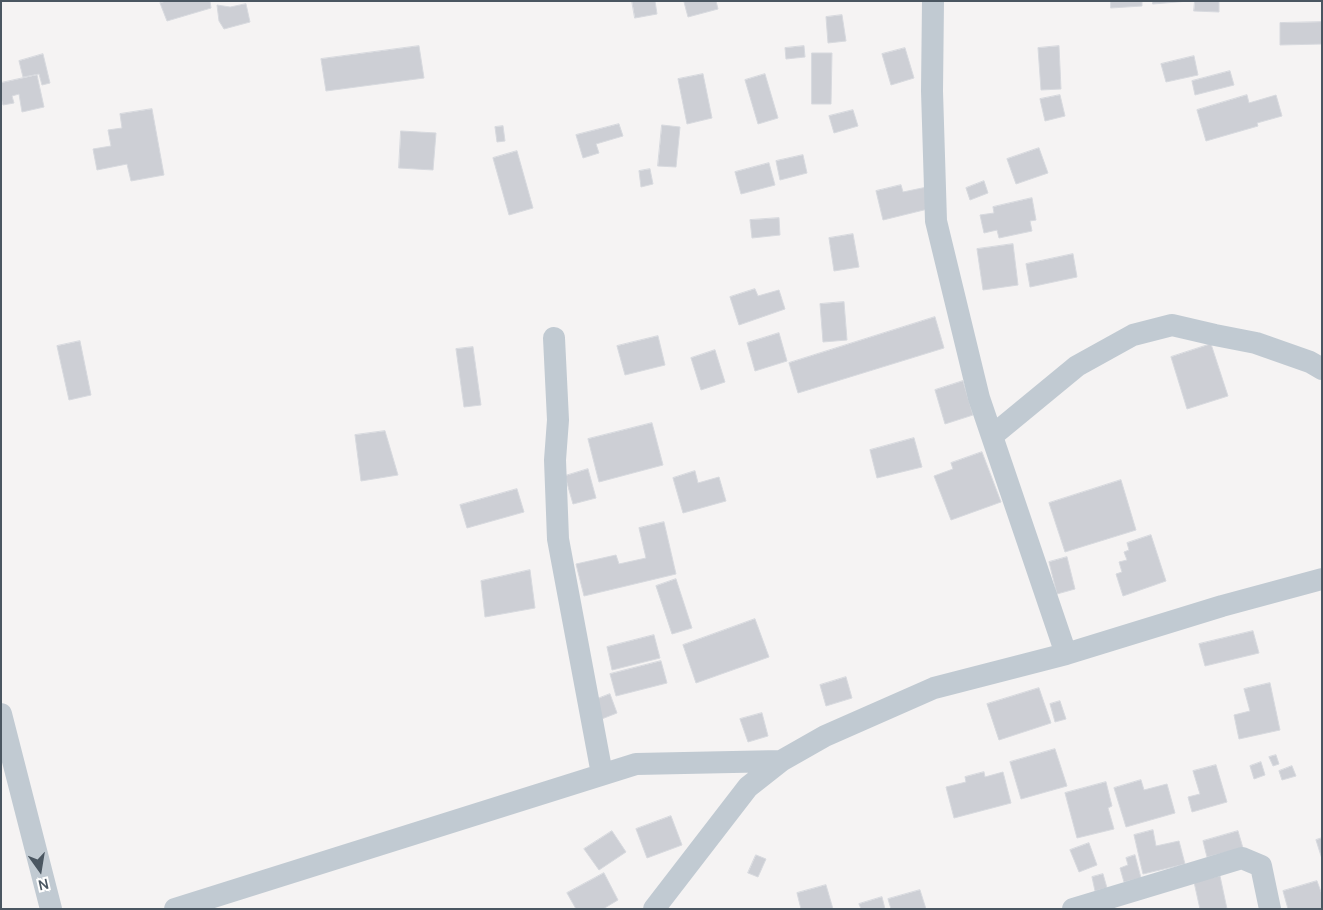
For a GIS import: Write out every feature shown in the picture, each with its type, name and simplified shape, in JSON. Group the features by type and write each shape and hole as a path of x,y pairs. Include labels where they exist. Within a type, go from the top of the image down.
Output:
{"street":[{"path":"933,1 932,91 936,221 979,398 1066,654"},
{"path":"992,436 1077,366 1133,335 1172,325 1215,336 1256,343 1310,362 1322,369"},
{"path":"554,338 558,420 555,460 558,540 602,774"},
{"path":"654,909 748,787 781,761 825,736 934,688 1066,654 1222,606 1322,579"},
{"path":"1,714 51,909"},
{"path":"175,909 636,764 781,761"},
{"path":"1073,909 1242,858 1260,866 1270,909"}],"building":[{"path":"167,1 210,1 211,8 167,21 160,3"},
{"path":"632,1 655,1 657,14 635,18"},
{"path":"716,1 718,9 688,17 684,2"},
{"path":"1111,1 1142,1 1142,6 1111,8"},
{"path":"1153,1 1189,1 1153,4"},
{"path":"1195,1 1219,1 1219,12 1194,11"},
{"path":"246,4 250,22 224,29 219,21 217,5 230,7"},
{"path":"842,15 846,41 828,43 826,17"},
{"path":"1322,22 1322,44 1280,45 1280,23"},
{"path":"419,46 424,78 326,91 321,59"},
{"path":"804,46 805,57 786,59 785,48"},
{"path":"1059,46 1061,89 1041,90 1038,48"},
{"path":"905,48 914,78 891,85 882,54"},
{"path":"812,53 832,53 831,104 812,104"},
{"path":"43,54 50,83 42,85 39,74 23,77 19,61"},
{"path":"1194,56 1198,75 1166,82 1161,64"},
{"path":"1230,71 1234,85 1195,95 1192,81"},
{"path":"703,74 712,118 687,124 678,79"},
{"path":"765,74 778,118 758,124 745,80"},
{"path":"37,75 44,107 22,112 19,94 12,96 14,103 3,105 1,83"},
{"path":"1060,95 1065,116 1045,121 1040,99"},
{"path":"1247,95 1249,103 1276,95 1282,116 1257,123 1258,126 1206,141 1197,110"},
{"path":"152,109 164,175 131,181 127,164 97,170 93,149 111,146 108,130 122,128 120,114"},
{"path":"853,110 858,126 834,133 829,116"},
{"path":"619,124 623,136 596,144 599,153 583,158 576,135"},
{"path":"662,125 680,127 676,167 658,166"},
{"path":"503,126 505,141 497,142 495,127"},
{"path":"401,131 436,133 433,170 399,168"},
{"path":"1039,148 1048,173 1016,184 1007,159"},
{"path":"517,151 533,208 509,215 493,158"},
{"path":"803,155 807,173 780,180 776,161"},
{"path":"769,163 775,185 741,194 735,172"},
{"path":"650,169 653,184 641,187 639,171"},
{"path":"984,181 988,193 970,200 966,188"},
{"path":"901,185 903,192 927,187 932,208 883,220 876,191"},
{"path":"1032,198 1036,220 1030,221 1032,231 999,238 997,230 984,233 980,215 994,213 993,207"},
{"path":"779,218 780,235 752,238 750,220"},
{"path":"853,234 859,267 834,271 829,238"},
{"path":"1013,244 1018,285 983,290 977,249"},
{"path":"1073,254 1077,277 1030,287 1026,264"},
{"path":"755,289 758,296 779,290 785,309 739,325 730,297"},
{"path":"844,302 847,340 823,342 820,304"},
{"path":"935,317 944,348 798,393 789,363"},
{"path":"779,333 787,361 755,371 747,343"},
{"path":"658,336 665,365 625,375 617,346"},
{"path":"80,341 91,395 69,400 57,346"},
{"path":"1211,344 1228,396 1187,409 1171,357"},
{"path":"473,347 481,405 464,407 456,349"},
{"path":"715,350 725,382 701,390 691,358"},
{"path":"963,381 973,415 945,424 935,390"},
{"path":"652,423 663,465 599,482 588,439"},
{"path":"385,431 398,475 361,481 355,435"},
{"path":"914,438 922,467 877,478 870,450"},
{"path":"982,452 1001,502 951,520 934,476 953,469 951,463"},
{"path":"588,469 596,498 573,504 565,476"},
{"path":"695,471 698,483 719,477 726,501 683,513 673,478"},
{"path":"1121,480 1136,530 1065,552 1049,503"},
{"path":"517,489 524,512 467,528 460,505"},
{"path":"664,522 676,574 584,596 576,564 616,555 619,564 646,558 639,528"},
{"path":"1151,535 1166,581 1123,596 1116,574 1122,572 1119,562 1127,560 1124,552 1129,550 1127,543"},
{"path":"1067,557 1075,589 1057,594 1049,562"},
{"path":"530,570 535,608 485,617 481,581"},
{"path":"676,579 692,628 672,634 656,586"},
{"path":"755,619 769,657 696,683 683,645"},
{"path":"1253,631 1259,653 1205,666 1199,644"},
{"path":"654,635 660,658 612,670 607,647"},
{"path":"661,661 667,683 616,696 610,674"},
{"path":"846,677 852,698 826,706 820,685"},
{"path":"1270,683 1280,730 1239,739 1234,715 1250,711 1244,689"},
{"path":"1039,688 1051,723 999,740 987,704"},
{"path":"610,694 617,713 594,722 587,703"},
{"path":"1060,701 1066,719 1055,722 1050,704"},
{"path":"762,713 768,736 748,742 740,719"},
{"path":"1055,749 1067,786 1021,799 1010,762"},
{"path":"1276,755 1279,764 1273,766 1269,757"},
{"path":"1261,762 1265,775 1254,779 1250,766"},
{"path":"1216,765 1227,802 1192,812 1188,797 1200,794 1193,771"},
{"path":"1292,766 1296,776 1282,780 1279,771"},
{"path":"984,772 985,777 1003,772 1011,803 954,818 946,787 966,782 965,777"},
{"path":"1141,780 1144,790 1167,784 1175,813 1126,827 1114,788"},
{"path":"1106,782 1112,806 1108,808 1114,829 1077,838 1065,793"},
{"path":"671,816 682,845 647,858 636,829"},
{"path":"1153,830 1156,846 1179,841 1185,864 1143,874 1134,835"},
{"path":"612,831 626,852 599,870 584,849"},
{"path":"1238,831 1243,848 1207,857 1203,841"},
{"path":"1322,838 1322,859 1316,840"},
{"path":"1089,843 1097,865 1079,872 1070,850"},
{"path":"756,855 766,859 758,877 748,873"},
{"path":"1135,855 1141,878 1124,882 1120,868 1128,865 1126,858"},
{"path":"604,873 618,900 603,909 576,909 567,893"},
{"path":"1103,874 1107,888 1095,891 1092,877"},
{"path":"1220,876 1227,909 1200,909 1194,882"},
{"path":"1317,881 1322,892 1322,909 1288,909 1283,891"},
{"path":"826,885 833,909 801,909 797,893"},
{"path":"920,890 926,909 891,909 888,899"},
{"path":"882,897 885,909 861,909 859,904"}]}
